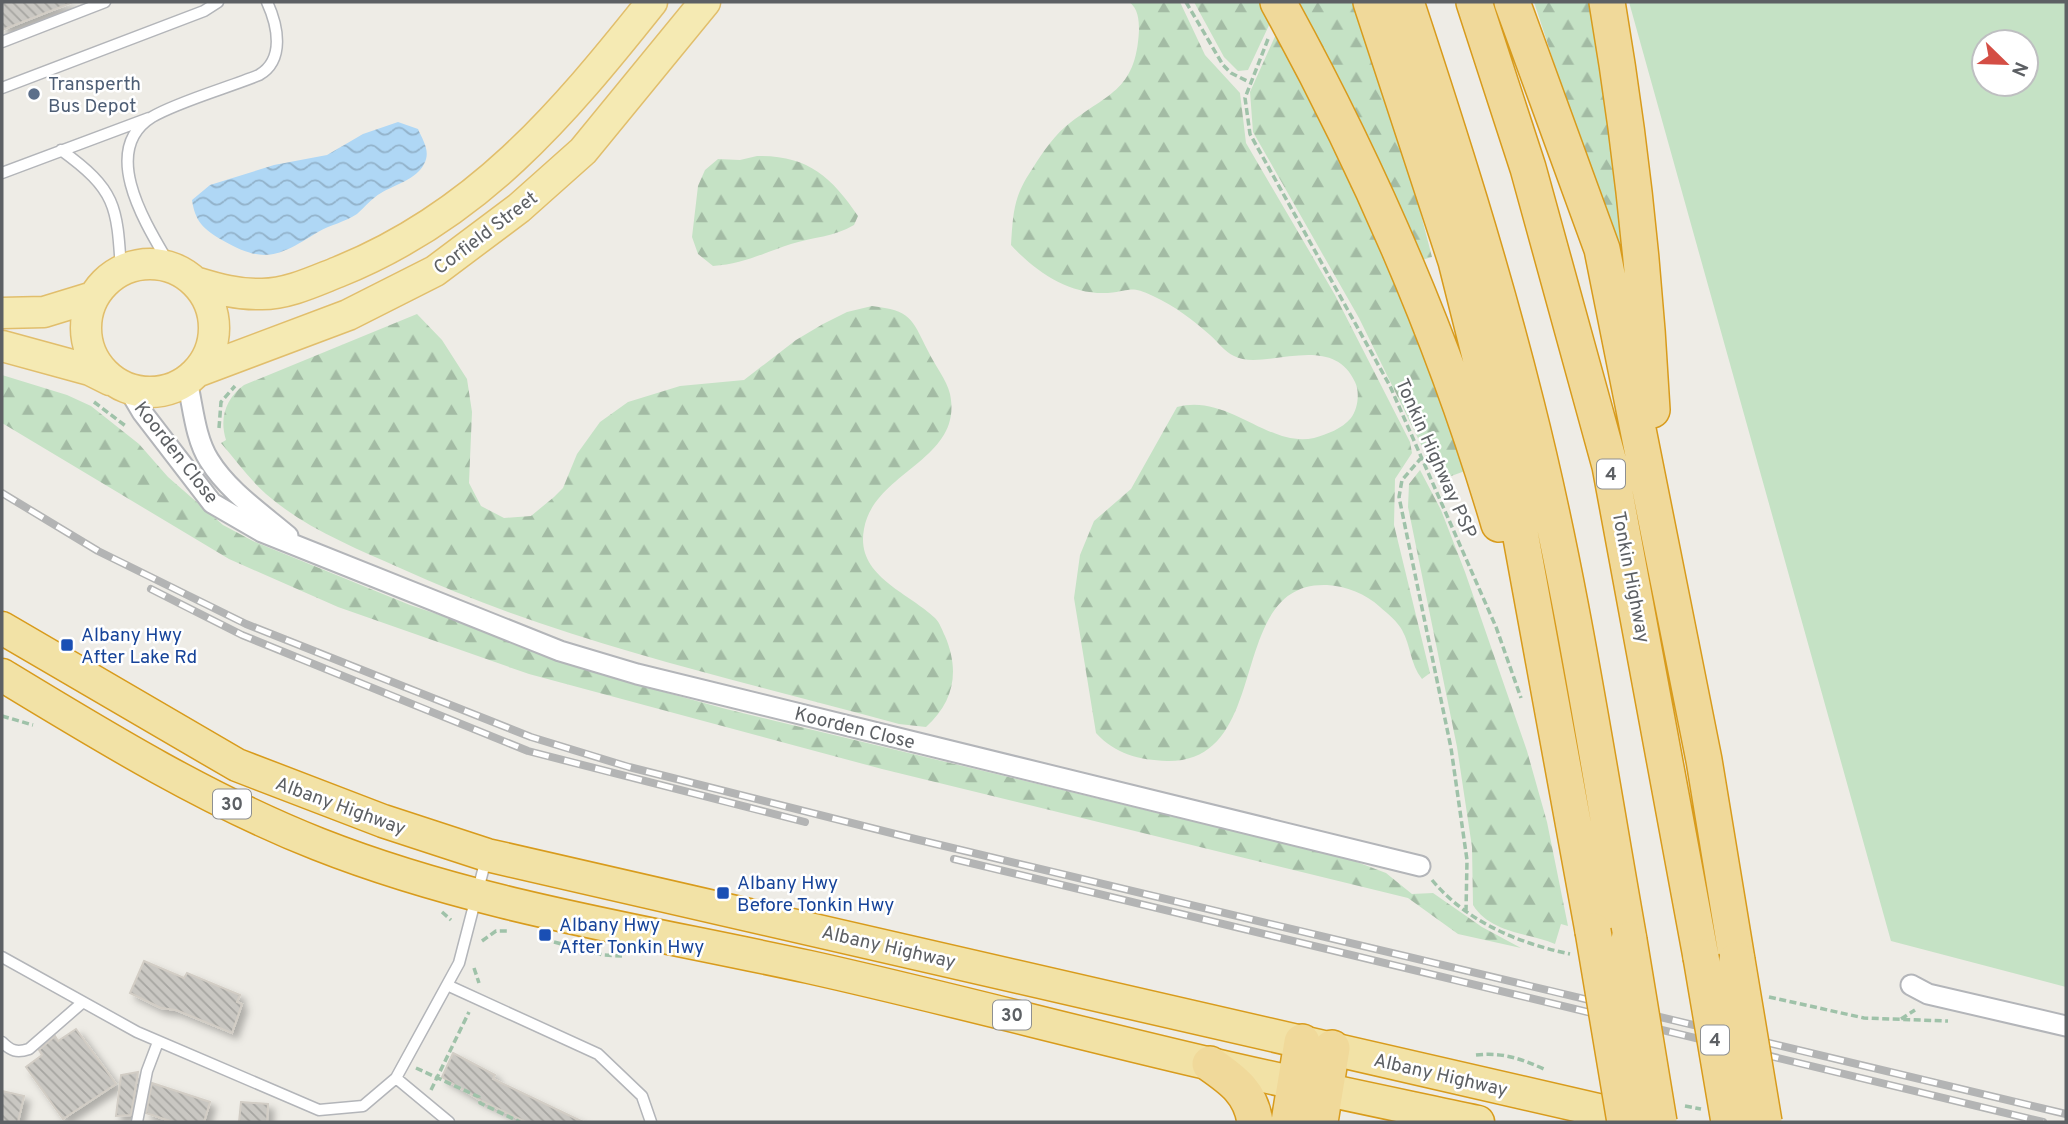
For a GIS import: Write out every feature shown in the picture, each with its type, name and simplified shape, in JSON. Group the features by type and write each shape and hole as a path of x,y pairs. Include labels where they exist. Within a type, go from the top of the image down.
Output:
{"highway":[{"path":"1278,2 1337,110 1405,257 1488,486 1559,733"},
{"path":"1371,2 1456,261 1509,472 1559,733 1625,1122"},
{"path":"1406,2 1475,212 1527,404 1568,590 1659,1122"},
{"name":"Tonkin Highway","path":"1474,2 1528,168 1610,467 1702,957 1730,1122"},
{"path":"1512,2 1602,249 1704,760 1764,1122"},
{"path":"1607,2 1625,107 1648,331 1658,529"},
{"name":"Albany Highway","path":"2,628 237,765 383,821 487,855 1651,1122"},
{"name":"Albany Highway","path":"2,676 128,751 267,821 371,863 479,895 813,968 1210,1064 1314,1098 1478,1122"},
{"path":"1289,1122 1314,1098 1317,1045"},
{"path":"1210,1064 1238,1084 1248,1098 1255,1122"}],"main road":[{"name":"Corfield Street","path":"183,275 233,293 266,294 306,285 351,267 425,228 468,198 559,116 652,2"},
{"name":"Corfield Street","path":"193,376 348,315 435,271 519,208 583,151 705,2"},
{"path":"2,346 90,369 109,389 164,392 193,376 209,354 214,335 213,316 207,297 183,275 138,265 121,270 110,277 93,297 86,318 86,341 109,389"},
{"path":"2,313 44,312 93,297"}],"street":[{"name":"Koorden Close","path":"193,376 201,443 209,461 237,493 302,548"},
{"name":"Koorden Close","path":"109,389 142,412 212,503 262,532 560,651 638,674 1420,866"},
{"path":"1910,985 1928,994 2066,1026"}],"lane":[{"path":"2,42 80,6 105,2"},
{"path":"2,88 204,11 218,2"},
{"path":"2,173 259,75 272,65 277,46 267,2"},
{"path":"152,117 137,131 128,153 128,170 145,223 183,275"},
{"path":"61,150 98,179 114,207 121,270"},
{"path":"2,957 158,1042 319,1110 363,1106 396,1078 458,963 479,895 487,855"},
{"path":"447,985 598,1054 642,1096 651,1122"},
{"path":"2,1042 10,1050 20,1052 29,1049 83,1002"},
{"path":"137,1122 147,1071 158,1042"},
{"path":"396,1078 449,1122"}],"path":[{"path":"1186,2 1223,65 1249,82"},
{"name":"Tonkin Highway PSP","path":"1269,36 1249,82 1245,116 1254,144 1361,330 1422,457 1496,627 1524,710"},
{"path":"109,389 132,431"},
{"path":"1422,457 1402,480 1399,496 1451,748 1466,860 1466,912"},
{"path":"425,1104 468,1013"},
{"path":"405,1063 520,1122"}],"green space":[{"path":"1129,2 1180,2 1205,55 1240,93 1246,143 1335,295 1410,442 1412,453 1395,479 1394,525 1430,673 1422,679 1400,627 1368,598 1348,589 1327,585 1295,591 1274,611 1260,639 1238,705 1223,734 1201,754 1167,761 1147,759 1119,751 1096,733 1074,598 1080,555 1094,521 1131,489 1177,407 1213,407 1280,435 1297,439 1314,438 1334,431 1347,422 1355,410 1358,395 1355,382 1344,367 1330,358 1314,355 1247,360 1234,356 1190,319 1161,300 1135,290 1094,293 1067,286 1042,273 1011,245 1017,200 1041,155 1065,127 1116,89 1132,67 1137,51 1139,26 1136,11"},
{"path":"1194,2 1261,3 1271,21 1248,70 1238,71 1224,57"},
{"path":"1298,2 1360,2 1400,134 1432,257 1422,260 1330,62"},
{"path":"1534,2 1596,2 1634,306"},
{"path":"1629,2 2066,2 2066,987 1891,941"},
{"path":"1277,32 1390,243 1465,471 1443,479 1435,473 1359,318 1253,132 1250,92"},
{"path":"757,156 790,159 816,171 838,190 858,216 854,225 743,261 713,266 698,254 692,237 698,186 705,170 718,159 740,160"},
{"path":"872,306 895,310 913,323 950,394 951,416 944,435 932,450 884,493 871,509 864,529 863,545 867,559 875,571 935,618 950,649 952,685 943,707 926,727 899,724 709,674 583,637 460,594 347,544 297,517 260,488 221,443 226,440 223,424 226,409 233,396 244,385 417,314 442,340 467,379 472,412 469,483 481,506 504,518 531,516 563,488 577,454 600,422 628,402 680,386 744,380 796,340 823,324 847,312"},
{"path":"2,375 67,395 91,406 139,444 168,477 223,525 253,541 410,605 562,656 602,675 726,709 1349,859 1386,873 1412,894 1433,893 1482,927 1521,948 1458,934 1408,898 882,769 529,674 338,607 229,559 2,423"},
{"path":"1420,470 1441,510 1465,572 1527,751 1547,822 1568,926 1561,924 1555,944 1490,922 1473,905 1472,847 1457,747 1408,507 1409,484"}],"water":[{"path":"398,122 418,129 426,150 426,159 421,169 411,178 378,195 357,214 282,252 261,255 237,248 205,228 195,214 192,200 210,185 274,165 327,155 363,134"}],"building":[{"path":"2,2 70,2 71,3 2,30"},
{"path":"144,961 184,978 187,973 240,995 237,1002 242,1004 232,1033 176,1010 161,1008 130,993"},
{"path":"76,1029 116,1084 63,1119 26,1067 42,1055 39,1050 55,1036 58,1041"},
{"path":"453,1053 495,1075 493,1079 583,1122 526,1122 482,1101 442,1077"},
{"path":"138,1072 131,1115 116,1116 121,1075"},
{"path":"152,1083 210,1102 204,1122 173,1122 146,1113"},
{"path":"2,1091 24,1096 18,1122 2,1122"},
{"path":"241,1102 268,1104 267,1122 239,1122"}],"railway":[{"path":"2,493 98,551 246,624 531,737 629,767 915,839 2066,1114"},
{"path":"151,589 242,635 528,751 805,822"},
{"path":"954,859 2043,1122"}],"place":[{"name":"Transperth Bus Depot","path":"34,94"},
{"name":"Albany Hwy After Lake Rd","path":"67,645"},
{"name":"Albany Hwy Before Tonkin Hwy","path":"723,893"},
{"name":"Albany Hwy After Tonkin Hwy","path":"545,935"}]}
